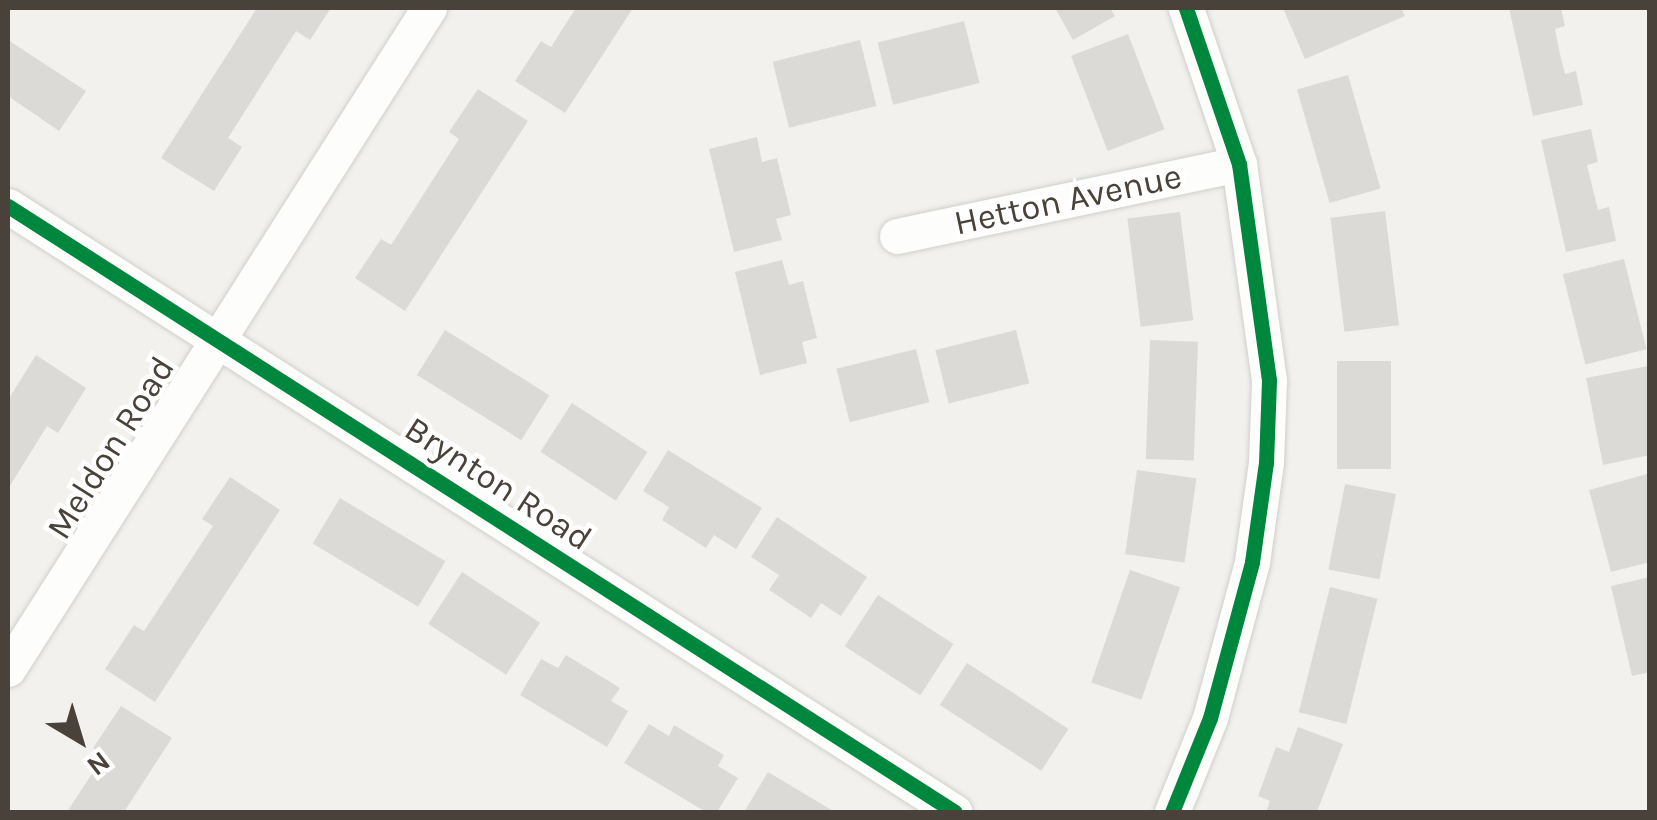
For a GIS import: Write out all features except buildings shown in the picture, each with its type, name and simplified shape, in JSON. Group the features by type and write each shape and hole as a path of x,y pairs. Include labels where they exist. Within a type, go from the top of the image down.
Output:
{"street":[{"name":"Meldon Road","path":"8,668 429,8"},
{"path":"1172,812 1210,718 1252,562 1266,463 1269,380 1238,164 1186,8"},
{"name":"Hetton Avenue","path":"897,236 1238,164"},
{"name":"Brynton Road","path":"8,206 955,812"}],"cycle path":[{"path":"1172,812 1210,718 1252,562 1266,463 1269,380 1239,164 1186,8"},
{"path":"8,206 955,812"}]}
